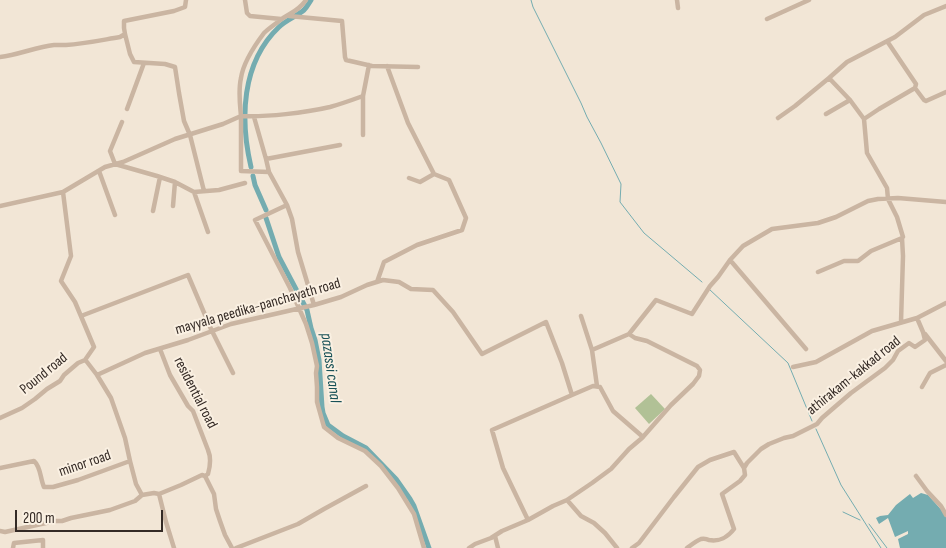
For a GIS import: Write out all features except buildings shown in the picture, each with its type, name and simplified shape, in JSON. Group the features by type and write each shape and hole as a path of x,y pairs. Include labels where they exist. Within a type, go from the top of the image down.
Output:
{"street":[{"path":"186,0 185,7 124,21 125,34 134,62 165,64 175,67 184,121 190,135 204,192"},
{"path":"245,0 247,13 250,16 281,19"},
{"path":"269,172 241,171 239,95 241,78 245,65 264,32 281,19 289,16 302,6 306,0"},
{"path":"677,0 678,8"},
{"path":"767,19 809,0"},
{"path":"778,118 796,106 847,62 896,36 924,14 946,6"},
{"path":"289,16 342,20 346,60 369,65 418,67"},
{"path":"0,57 54,45 99,41 120,37 125,34"},
{"path":"887,41 916,84 916,88 924,100 946,92"},
{"path":"127,109 144,63"},
{"path":"363,135 363,96 369,65"},
{"path":"377,282 384,262 418,245 462,230 466,218 449,180 434,174 408,123 387,66"},
{"path":"829,78 850,100 864,120 866,152 887,188 888,199 899,223 903,237 901,322"},
{"path":"864,120 916,88"},
{"path":"0,206 63,192 105,167 123,162 175,139 241,116 254,117 312,111 363,96"},
{"path":"826,114 850,100"},
{"path":"254,117 269,172 287,205 292,219 298,252 312,306"},
{"path":"114,164 110,151 122,122"},
{"path":"266,159 340,145"},
{"path":"114,164 175,182 194,192 219,190 245,182"},
{"path":"98,171 115,215"},
{"path":"409,178 420,182 434,174"},
{"path":"153,211 160,177"},
{"path":"174,206 175,182"},
{"path":"63,192 71,256 61,281 75,302 94,347 85,360"},
{"path":"194,192 208,232"},
{"path":"592,350 629,334 656,300 692,314 710,286 743,246 772,229 818,223 836,217 868,201 878,199 898,198 946,202"},
{"path":"287,205 255,220 290,288 312,343 317,366 317,402 324,427 338,438 365,451 381,466 398,488 414,514 424,548"},
{"path":"818,272 844,261 858,261 871,251 902,238"},
{"path":"730,260 806,349"},
{"path":"81,316 188,275 212,332 233,373"},
{"name":"mayyala peedika-panchayath road","path":"97,375 145,353 212,332 231,324 312,306 341,297 383,280 399,282 411,289 433,290 453,312 482,354 546,322 572,395"},
{"path":"793,367 816,362 872,331 917,318 946,303"},
{"path":"580,316 592,350 597,386 600,387 613,411 642,437"},
{"path":"917,318 924,332 946,360"},
{"name":"athirakam-kakkad road","path":"687,548 700,539 711,541 730,535 734,529 722,494 740,481 745,475 744,468 754,456 769,444 793,436 817,424 851,393 885,368 898,352 909,344 915,347 925,340 924,332"},
{"path":"469,548 502,530 528,520 567,500 611,469 699,376 700,370 697,366 629,334"},
{"name":"residential road","path":"160,349 170,375 188,406 193,411 208,450 209,470 205,476"},
{"name":"Pound road","path":"0,418 22,408 60,381 78,363 85,360 111,398 125,438 130,461"},
{"path":"922,387 930,373 946,365"},
{"path":"528,520 502,468 492,430 593,386 597,386"},
{"path":"632,548 639,543 698,467 710,460 734,452 744,468"},
{"name":"minor road","path":"0,468 34,461 39,467 43,485 53,487 84,479 130,461 136,484 142,495"},
{"path":"0,531 4,532 62,521 110,510 135,501 142,495 159,494 202,475 205,476 214,494 216,508 225,535 234,548 298,524 366,486"},
{"path":"916,476 927,491 942,506 946,515"},
{"path":"159,494 174,548"},
{"path":"567,500 581,516 594,524 617,548"},
{"path":"494,536 498,548"},
{"path":"13,548 14,543 43,540 43,548"}],"green space":[{"path":"651,394 665,409 649,424 635,408"}],"water":[{"path":"921,493 928,495 946,515 946,548 900,548 898,539 908,534 908,531 895,537 888,518 879,524 876,518 888,515 896,505 910,494 913,498"}],"waterway":[{"name":"pazassi canal","path":"251,167 247,149 245,112 247,93 257,57 266,41 279,27 304,10 311,0"},
{"path":"531,0 621,184 620,202 644,233 702,282"},
{"name":"pazassi canal","path":"253,176 266,210"},
{"name":"pazassi canal","path":"266,218 279,257 307,310 319,360 322,407 328,425 343,436 366,448 396,479 414,506 429,548"},
{"path":"709,289 788,363 812,421"},
{"path":"816,429 841,485 881,548"},
{"path":"843,512 860,520"},
{"path":"869,524 887,548"}]}
